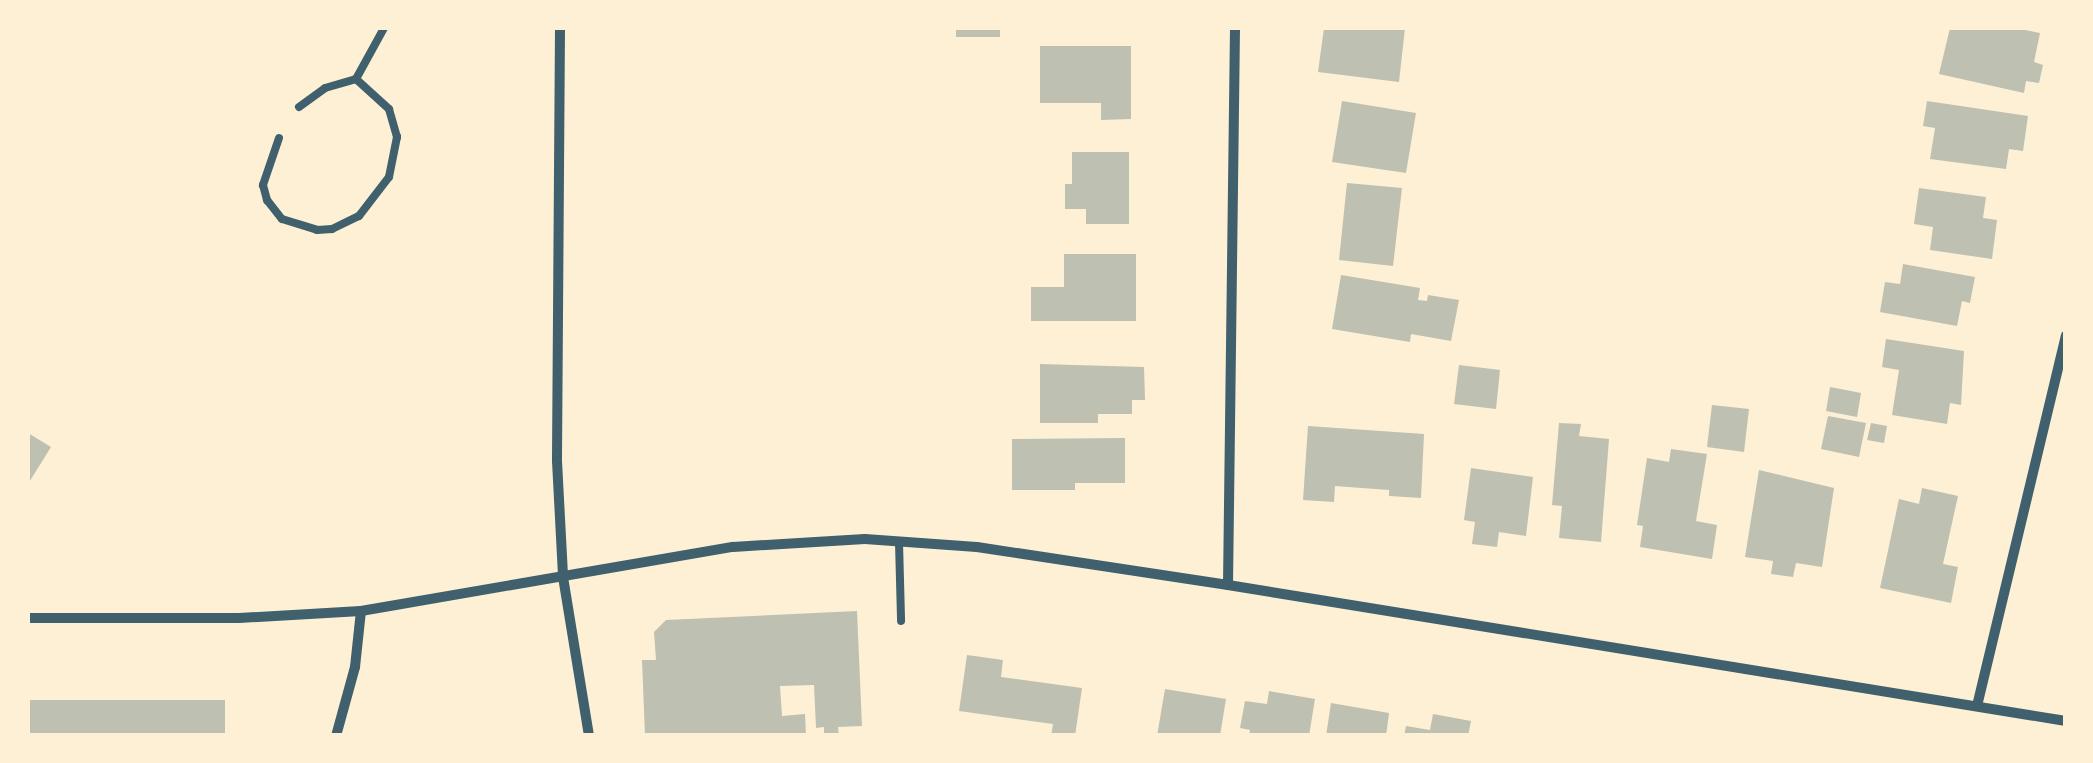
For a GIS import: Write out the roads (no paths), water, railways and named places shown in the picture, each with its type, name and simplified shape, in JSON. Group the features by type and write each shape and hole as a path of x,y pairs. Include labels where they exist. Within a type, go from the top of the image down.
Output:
{"street":[{"path":"560,28 557,461 563,576 588,736"},
{"path":"1228,585 1235,28"},
{"path":"1976,706 2066,336"},
{"path":"28,618 240,618 361,611 733,547 865,539 977,547 1228,585 2066,721"},
{"path":"336,736 355,667 361,611"}],"lane":[{"path":"298,107 326,88 356,79 384,28"},
{"path":"279,138 263,185 267,200 282,219 317,230 332,229 359,216 389,176 396,137 389,109 356,79"},
{"path":"899,542 901,621"}]}
